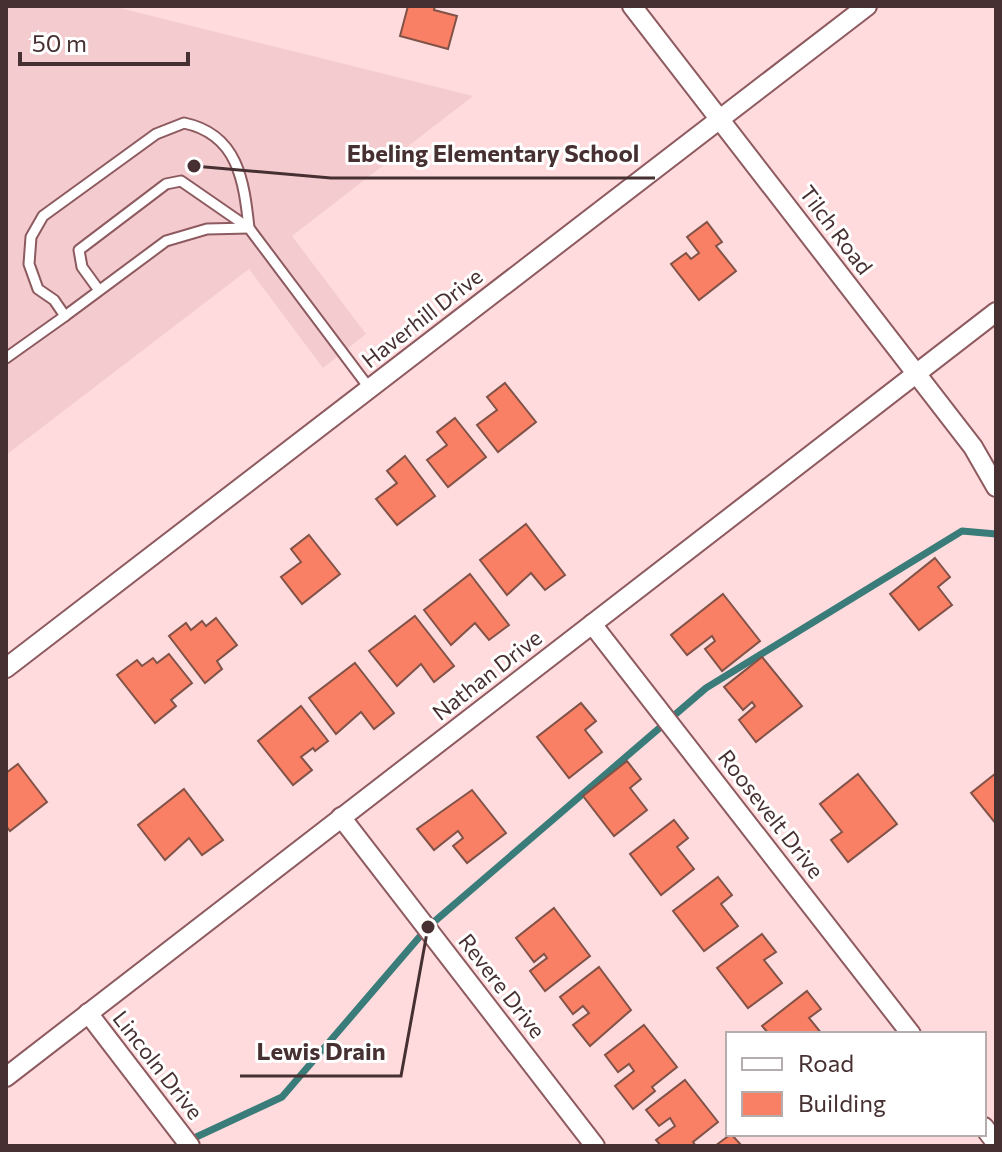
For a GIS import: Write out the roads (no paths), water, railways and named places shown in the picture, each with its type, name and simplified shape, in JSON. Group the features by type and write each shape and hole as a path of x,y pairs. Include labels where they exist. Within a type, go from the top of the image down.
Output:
{"street":[{"name":"Tilch Road","path":"632,6 973,447 996,487"},
{"name":"Haverhill Drive","path":"6,668 867,6"},
{"name":"Nathan Drive","path":"6,1077 996,312"},
{"name":"Roosevelt Drive","path":"592,624 909,1032"},
{"name":"Revere Drive","path":"341,817 595,1146"},
{"name":"Lincoln Drive","path":"88,1013 190,1146"}],"lane":[{"path":"65,316 54,300 38,289 29,264 31,237 43,216 156,134 184,123 201,127 218,139 232,154 237,167 245,192 249,228"},
{"path":"98,289 82,267 79,250 166,184 181,181 249,228 370,389"},
{"path":"6,358 166,241 207,229 249,228"}],"waterway":[{"path":"177,1146 282,1097 428,927 706,688 962,531 996,534"}],"place":[{"name":"Ebeling Elementary School","path":"194,166"},
{"name":"Lewis Drain","path":"428,927"}]}
